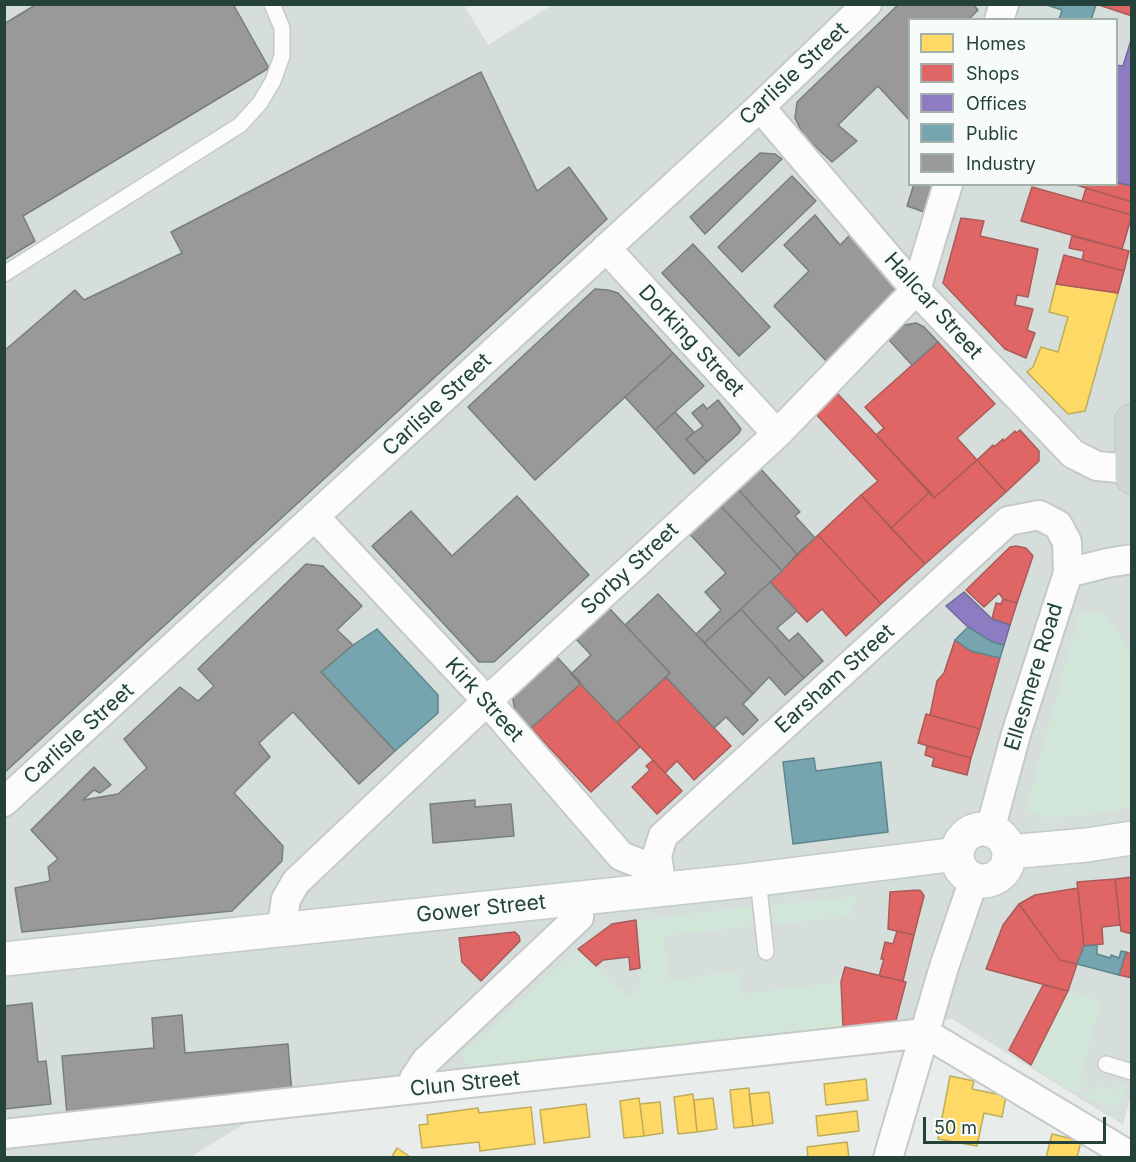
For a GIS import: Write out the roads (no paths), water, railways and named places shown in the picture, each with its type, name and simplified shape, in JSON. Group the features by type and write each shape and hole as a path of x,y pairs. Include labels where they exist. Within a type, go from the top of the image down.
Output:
{"main road":[{"path":"1131,421 1131,473"},
{"path":"1000,841 1006,867 1001,874 984,881 965,867 959,845 972,831 981,829 1000,841 1087,845 1131,838"},
{"name":"Gower Street","path":"4,959 578,898 660,880 758,879 965,867"}],"street":[{"name":"Carlisle Street","path":"4,802 316,518 760,107 867,4"},
{"name":"Hallcar Street","path":"760,107 916,290 1072,454 1096,466 1131,473"},
{"name":"Sorby Street","path":"282,931 286,899 296,882 487,701 777,434 916,290 947,186"},
{"name":"Dorking Street","path":"606,248 777,434"},
{"name":"Earsham Street","path":"660,880 657,855 663,836 1008,521 1039,515 1058,525"},
{"name":"Kirk Street","path":"316,518 487,701 621,856 660,880"},
{"name":"Ellesmere Road","path":"1000,841 1016,734 1068,573 1067,542 1058,525"},
{"path":"1068,573 1107,562 1131,559"},
{"path":"888,1158 963,908 965,867"},
{"path":"413,1089 414,1079 438,1048 579,917 578,898"},
{"path":"925,1033 1128,1150"},
{"name":"Clun Street","path":"4,1134 925,1033"}],"lane":[{"path":"4,274 240,125 260,103 273,81 282,56 282,27 272,4"},
{"path":"758,879 766,952"},
{"path":"1106,1064 1131,1072"}]}
